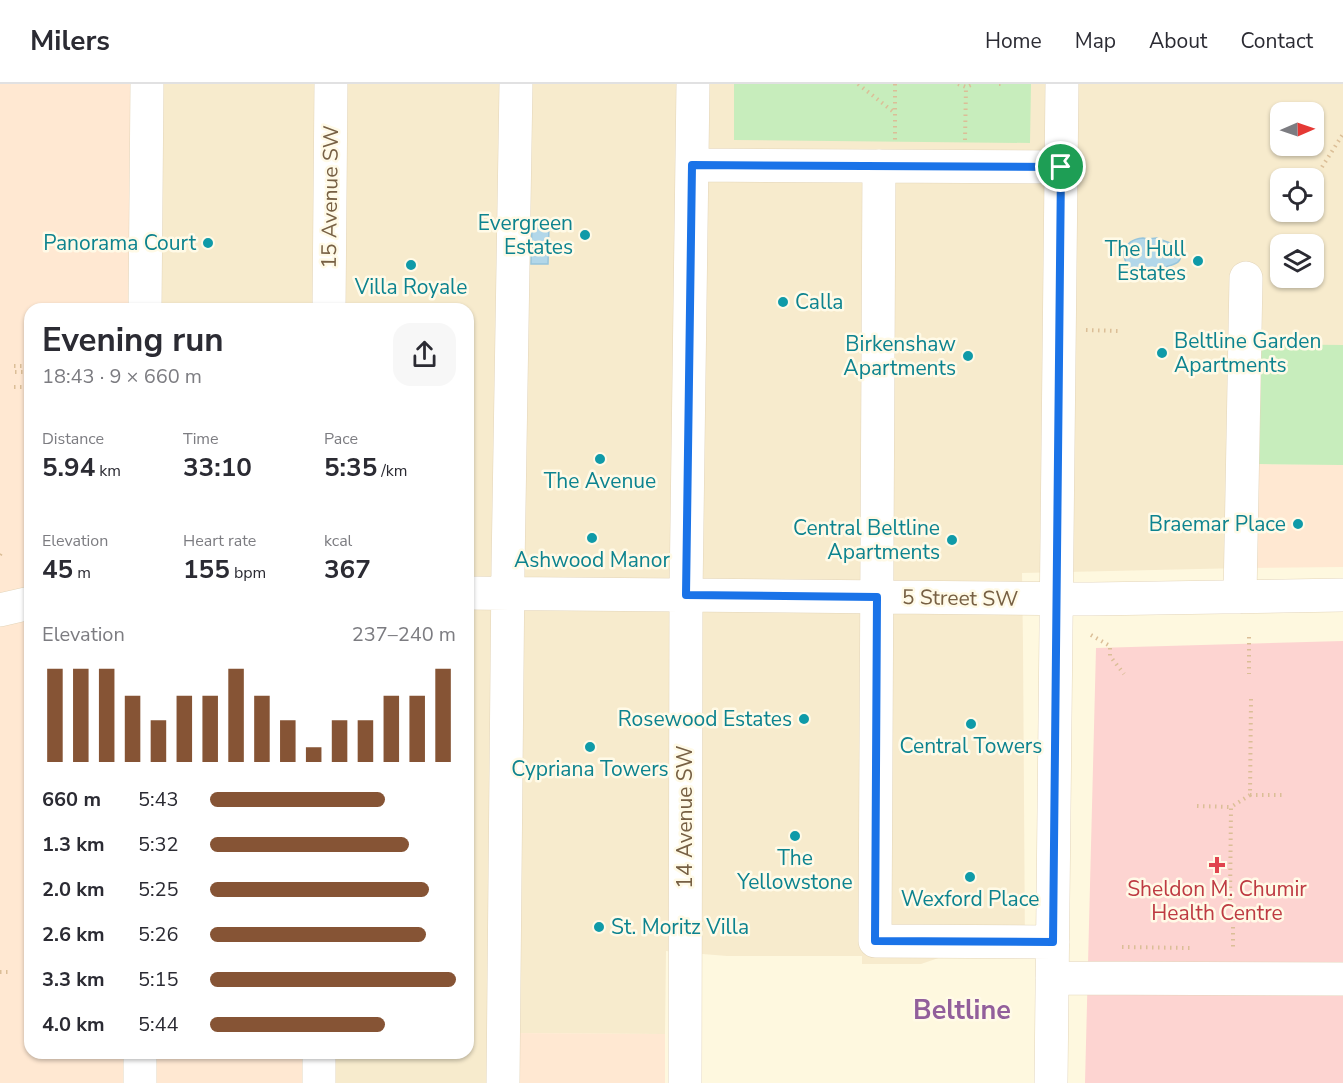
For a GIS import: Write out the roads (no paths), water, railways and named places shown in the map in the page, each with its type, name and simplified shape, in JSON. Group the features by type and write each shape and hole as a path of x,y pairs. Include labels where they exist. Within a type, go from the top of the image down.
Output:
{"street":[{"path":"145,303 147,84"},
{"name":"15 Avenue SW","path":"328,303 331,84"},
{"path":"503,1083 516,84"},
{"name":"14 Avenue SW","path":"685,1083 686,595 693,84"},
{"path":"1052,1083 1062,84"},
{"path":"887,155 877,597 875,941 1053,942"},
{"path":"692,165 887,155 1061,167"},
{"path":"1240,597 1246,278"},
{"name":"5 Street SW","path":"474,593 1057,599 1343,595"},
{"path":"0,610 24,604"},
{"path":"1052,978 1343,979"},
{"path":"140,1059 140,1083"},
{"path":"319,1059 319,1083"}],"water":[{"path":"532,225 549,225 548,264 531,264"},
{"path":"1143,238 1157,238 1175,245 1180,251 1179,261 1157,271 1133,270 1126,263 1123,253 1130,242"}],"place":[{"name":"Evergreen Estates","path":"585,235"},
{"name":"Panorama Court","path":"208,243"},
{"name":"The Hull Estates","path":"1198,261"},
{"name":"Villa Royale","path":"411,265"},
{"name":"Calla","path":"783,302"},
{"name":"Beltline Garden Apartments","path":"1162,353"},
{"name":"Birkenshaw Apartments","path":"968,356"},
{"name":"The Avenue","path":"600,459"},
{"name":"Braemar Place","path":"1298,524"},
{"name":"Ashwood Manor","path":"592,538"},
{"name":"Central Beltline Apartments","path":"952,540"},
{"name":"Rosewood Estates","path":"804,719"},
{"name":"Central Towers","path":"971,724"},
{"name":"Cypriana Towers","path":"590,747"},
{"name":"The Yellowstone","path":"795,836"},
{"name":"Sheldon M. Chumir Health Centre","path":"1217,865"},
{"name":"Wexford Place","path":"970,877"},
{"name":"St. Moritz Villa","path":"599,927"}],"district":[{"name":"Beltline","path":"962,1010"}]}
